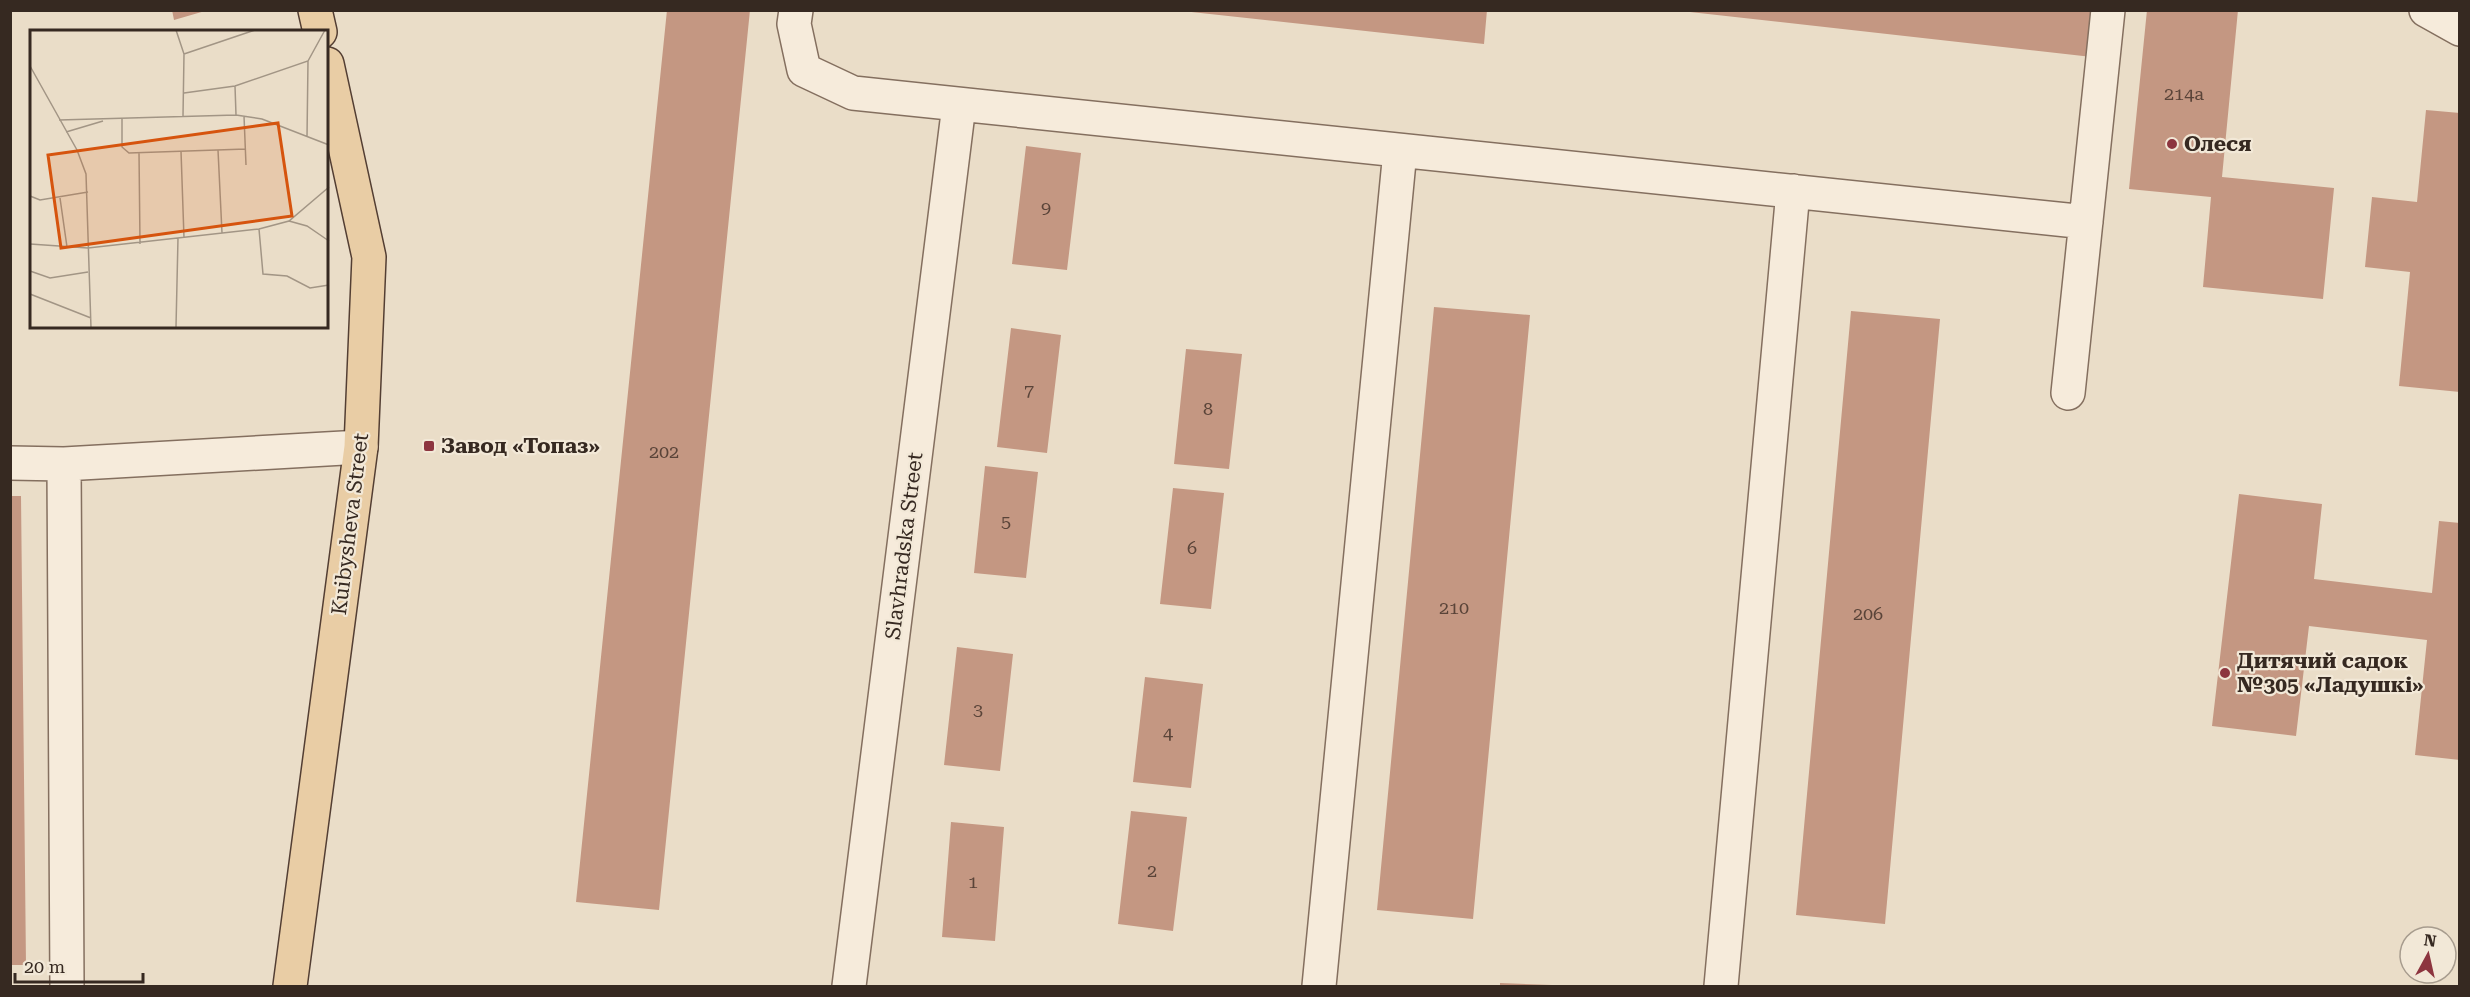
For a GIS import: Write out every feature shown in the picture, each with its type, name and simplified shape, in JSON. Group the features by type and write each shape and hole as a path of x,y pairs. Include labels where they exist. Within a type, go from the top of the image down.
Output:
{"main road":[{"path":"315,10 320,30"},
{"name":"Kuibysheva Street","path":"290,987 361,447 369,257 328,69"}],"street":[{"path":"796,10 794,24 804,70 854,93 2086,222"},
{"path":"2068,393 2108,10"},
{"path":"2426,10 2460,29"},
{"name":"Slavhradska Street","path":"849,987 959,105"},
{"path":"1319,987 1400,151"},
{"path":"1721,987 1792,191"},
{"path":"10,464 64,464 361,447"},
{"path":"64,464 67,987"}],"building":[{"path":"172,10 205,10 205,11 174,20"},
{"path":"667,10 750,10 659,910 576,902"},
{"path":"1173,10 1487,10 1484,44"},
{"path":"1672,10 2097,10 2092,57"},
{"path":"2147,10 2238,10 2222,177 2334,188 2323,299 2203,287 2211,197 2129,189"},
{"path":"2426,110 2460,113 2460,392 2399,386 2410,272 2365,267 2372,197 2417,202"},
{"path":"1026,146 1081,153 1067,270 1012,264"},
{"path":"1434,307 1530,315 1473,919 1377,910"},
{"path":"1851,311 1940,319 1885,924 1796,915"},
{"path":"1011,328 1061,335 1047,453 997,447"},
{"path":"1186,349 1242,354 1229,469 1174,464"},
{"path":"985,466 1038,472 1026,578 974,573"},
{"path":"1173,488 1224,493 1211,609 1160,604"},
{"path":"2239,494 2322,504 2314,579 2432,593 2439,521 2460,523 2460,760 2415,755 2427,640 2309,626 2296,736 2212,726"},
{"path":"10,496 21,496 26,965 10,965"},
{"path":"957,647 1013,654 1000,771 944,765"},
{"path":"1145,677 1203,684 1191,788 1133,782"},
{"path":"1131,811 1187,817 1173,931 1118,924"},
{"path":"951,822 1004,827 995,941 942,937"},
{"path":"1500,983 1552,985 1552,986 1500,986"}],"place":[{"name":"Олеся","path":"2172,144"},
{"name":"Завод «Топаз»","path":"429,446"},
{"name":"Дитячий садок №305 «Ладушкі»","path":"2225,673"}]}
